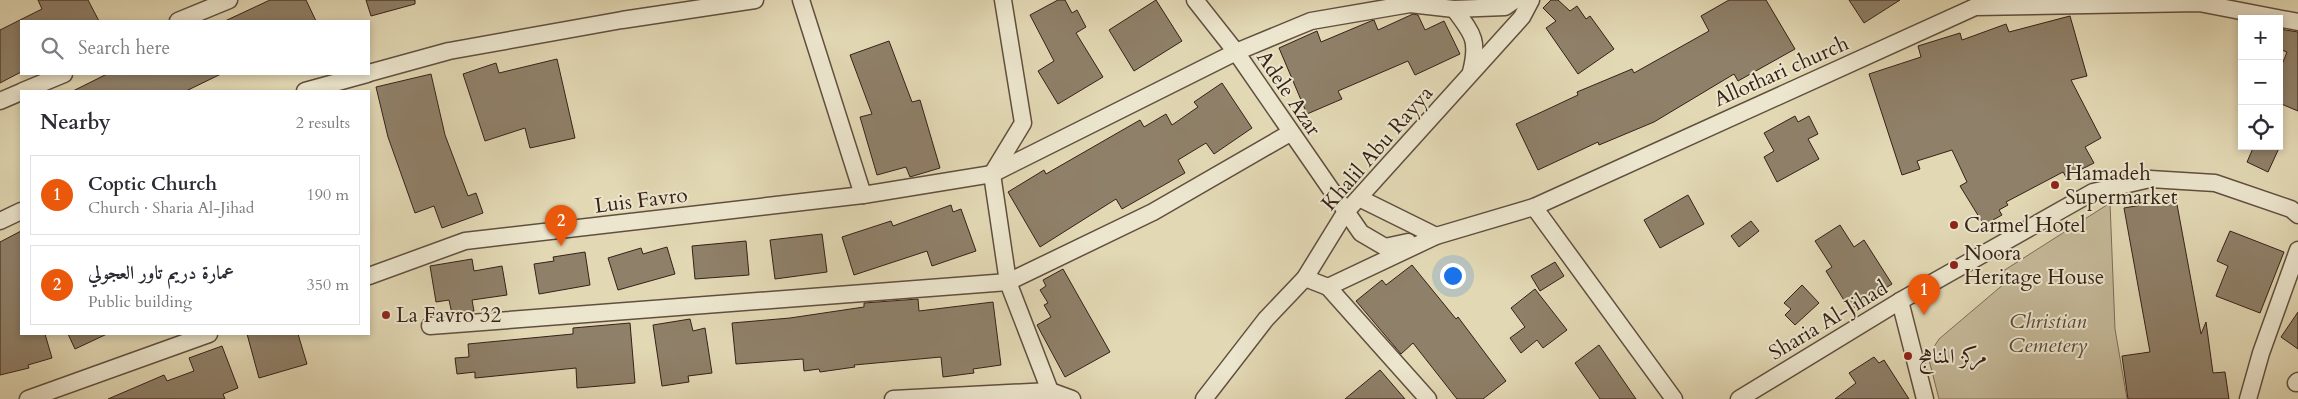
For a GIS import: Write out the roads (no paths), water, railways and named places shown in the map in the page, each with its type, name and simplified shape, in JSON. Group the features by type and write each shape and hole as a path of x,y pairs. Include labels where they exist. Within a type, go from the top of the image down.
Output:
{"street":[{"path":"180,20 229,0"},
{"path":"370,73 449,51 709,3 755,0"},
{"path":"801,0 863,195"},
{"path":"1003,0 1023,123 992,174 1008,282 1050,391"},
{"name":"Adele Azar","path":"1195,0 1236,52 1290,133 1361,233 1385,247 1436,236"},
{"name":"Luis Favro","path":"370,276 464,241 863,195 992,174 1236,52 1311,21 1410,4 1454,9 1505,7 1515,0"},
{"name":"Khalil Abu Rayya","path":"1204,399 1266,319 1305,278 1346,213 1522,17 1531,0"},
{"name":"Allothari church","path":"1328,287 1436,236 1534,207 1975,6 2200,4 2298,22"},
{"path":"1454,9 1471,31 1476,52 1471,73"},
{"path":"27,90 62,75"},
{"path":"309,90 364,75"},
{"path":"0,101 20,93"},
{"path":"430,326 1008,282 1153,212 1290,133"},
{"name":"Sharia Al-Jihad","path":"1739,399 1900,301 2093,192 2150,179 2215,183 2296,206"},
{"path":"1359,198 1436,236"},
{"path":"1534,207 1674,399"},
{"path":"0,220 20,211"},
{"path":"2248,399 2261,353 2298,250"},
{"path":"1305,278 1328,287 1428,399"},
{"path":"1900,301 1925,399"},
{"path":"28,399 206,335"},
{"path":"893,399 1050,391 1072,399"}],"place":[{"name":"Hamadeh Supermarket","path":"2055,185"},
{"name":"Carmel Hotel","path":"1954,225"},
{"name":"عمارة دريم تاور العجولي","path":"561,246"},
{"name":"Noora Heritage House","path":"1954,265"},
{"name":"La Favro 32","path":"386,315"},
{"name":"Coptic Church","path":"1924,315"},
{"name":"مركز المناهج","path":"1908,356"}],"park label":[{"name":"Christian Cemetery","path":"2048,333"}]}
